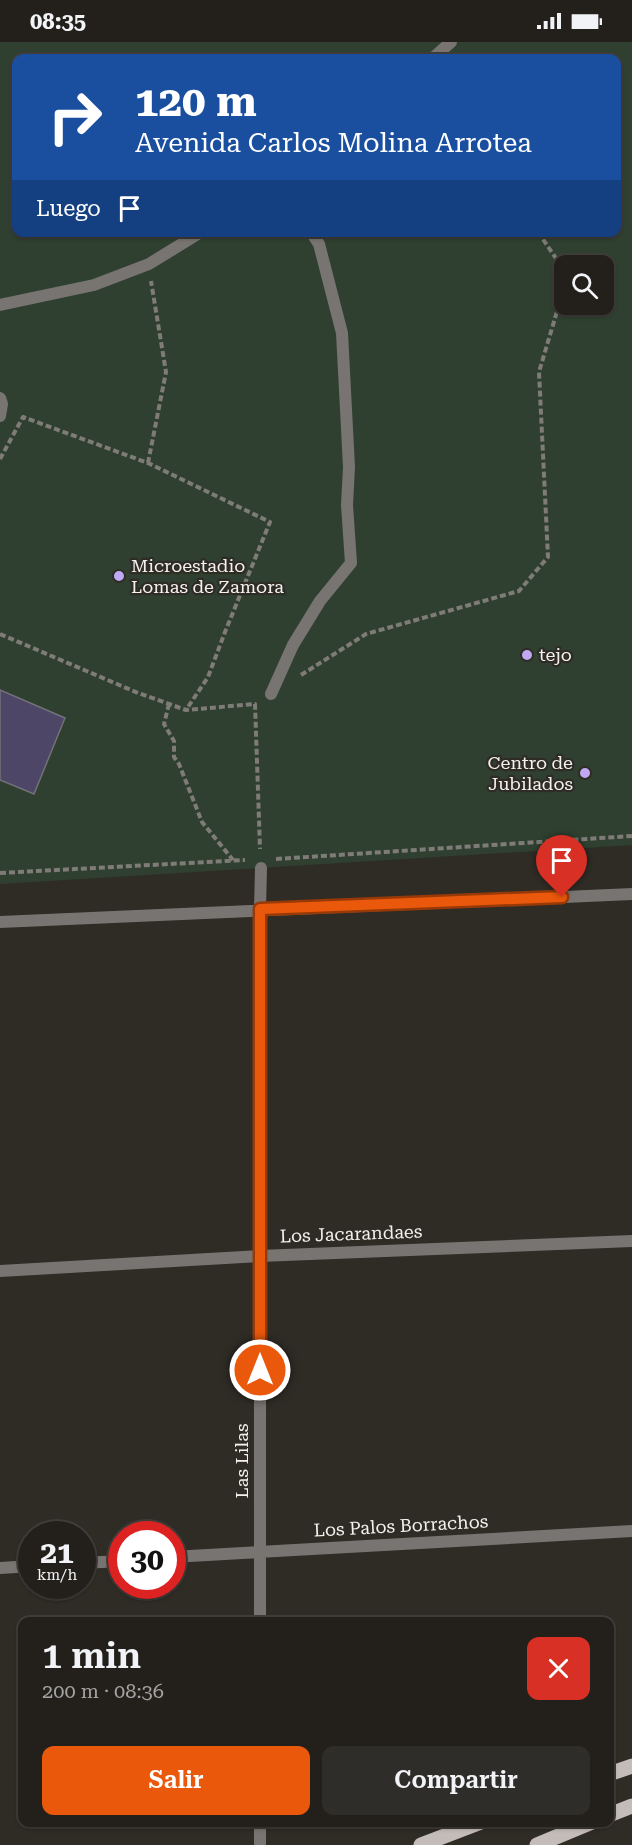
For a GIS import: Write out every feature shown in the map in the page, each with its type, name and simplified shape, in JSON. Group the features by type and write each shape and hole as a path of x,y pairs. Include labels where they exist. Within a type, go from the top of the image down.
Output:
{"main road":[{"path":"614,1772 632,1766"},
{"path":"614,1813 632,1806"},
{"path":"421,1845 468,1827"},
{"path":"537,1845 580,1827"}],"street":[{"path":"438,54 451,42"},
{"path":"0,305 94,285 149,264 193,237"},
{"path":"271,694 292,645 320,601 351,563 346,505 349,467 342,333 319,244 314,237"},
{"path":"0,398 3,404 0,416"},
{"name":"Las Lilas","path":"260,1617 261,864"},
{"path":"0,922 632,894"},
{"name":"Los Jacarandaes","path":"0,1271 260,1256 632,1241"},
{"name":"Los Palos Borrachos","path":"186,1556 632,1531"},
{"path":"0,1568 18,1567"},
{"path":"260,1827 260,1845"}],"path":[{"path":"541,237 554,255"},
{"path":"148,463 166,372 149,264"},
{"path":"0,634 138,693 186,710 255,704 366,634 519,591 548,557 538,372 556,315"},
{"path":"0,459 23,417 148,463 270,522 208,677 186,710"},
{"path":"169,704 164,724 174,741 174,757 179,764 202,822 234,861"},
{"path":"255,704 261,864"},
{"path":"0,873 234,861 261,864 632,836"}],"green space":[{"path":"0,42 632,42 632,845 0,884"}],"building":[{"path":"0,690 65,718 34,794 0,780"}],"place":[{"name":"Microestadio Lomas de Zamora","path":"119,576"},
{"name":"tejo","path":"527,655"},
{"name":"Centro de Jubilados","path":"585,773"}],"route":[{"path":"260,1370 260,909 562,897"}]}
